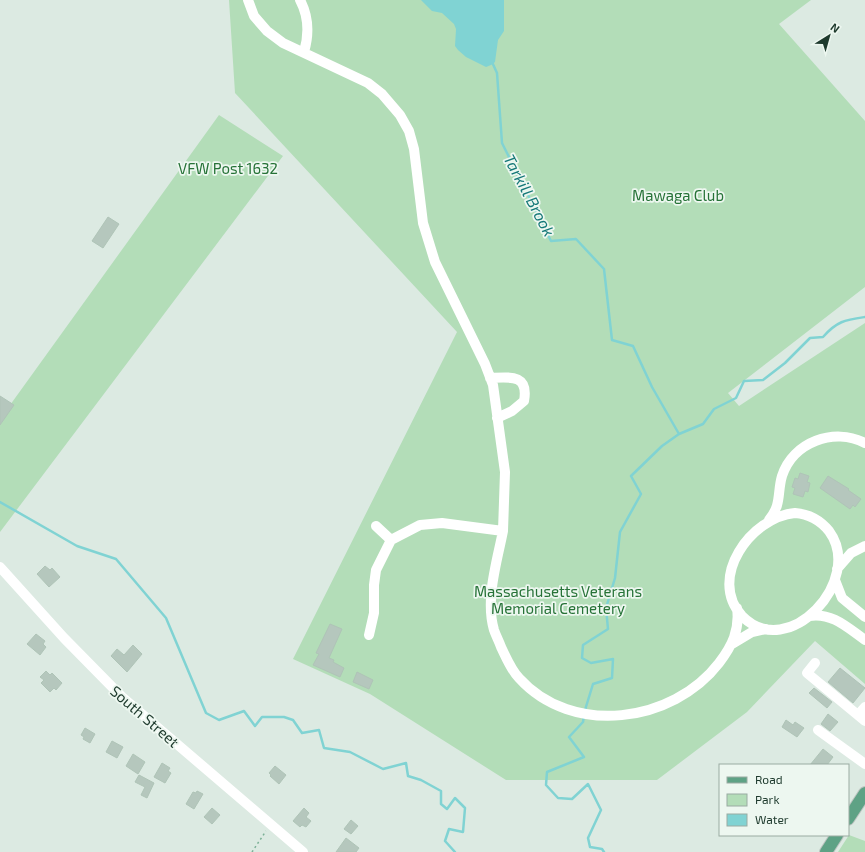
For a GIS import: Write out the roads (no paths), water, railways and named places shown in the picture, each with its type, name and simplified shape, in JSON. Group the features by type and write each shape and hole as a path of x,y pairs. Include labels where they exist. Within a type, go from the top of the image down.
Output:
{"main road":[{"path":"849,817 865,793"},
{"path":"826,852 836,836"}],"street":[{"path":"248,0 254,16 266,31 283,43 368,83 382,94 400,115 409,131 414,149 423,223 435,262 485,364 490,378 505,472 503,531 491,604 494,630 518,678 542,698 569,710 585,713 614,716 633,714 670,703 706,678 732,644 738,628 737,608"},
{"path":"300,0 304,8 307,21 308,36 304,52"},
{"path":"490,378 512,376 522,382 526,392 524,401 512,411 497,418"},
{"path":"768,521 778,504 780,486 785,469 801,450 815,441 830,437 846,437 865,443"},
{"path":"732,644 752,632 767,629 786,628 809,616 825,600 835,580 837,554 834,541 827,529 817,520 808,516 795,513 781,515 758,527 746,539 735,560 730,586 731,595 737,608 750,622 767,629"},
{"path":"369,635 374,613 374,585 376,570 391,540 420,525 442,523 503,531"},
{"path":"376,526 391,540"},
{"path":"837,568 850,553 865,546"},
{"name":"South Street","path":"0,567 79,654 122,697 303,852"},
{"path":"835,580 842,598 865,617"},
{"path":"809,616 822,615 833,618 865,640"},
{"path":"816,663 807,674 861,718 865,707"},
{"path":"818,730 865,764"}],"water":[{"path":"421,0 504,0 504,31 498,40 495,62 486,67 466,57 455,46 456,29 454,24 442,13 432,11"}],"waterway":[{"name":"Tarkill Brook","path":"492,62 497,73 502,143 551,241 576,239 604,269 612,340 633,346 652,387 679,434"},
{"path":"585,710 593,684 612,678 613,659 591,663 582,658 583,645 608,629 606,608 615,578 620,532 641,494 631,476 662,446 679,434 703,424 714,409 736,398 744,381 763,380 785,363 810,338 823,337 837,324 852,319 865,317"},
{"path":"0,502 77,546 116,559 166,618 206,713 219,720 244,711 255,726 262,717 284,717 293,720 302,733 319,730 324,748 350,752 383,769 406,763 408,776 421,780 441,791 441,804 447,809 455,798 465,808 463,832 449,829 445,841 455,852"},
{"path":"584,715 583,722 569,737 584,757 547,772 546,785 558,798 572,799 588,784 601,810 588,838 590,847 602,849 604,852"}],"park label":[{"name":"VFW Post 1632","path":"228,168"},
{"name":"Mawaga Club","path":"678,195"},
{"name":"Massachusetts Veterans Memorial Cemetery","path":"558,600"}]}
